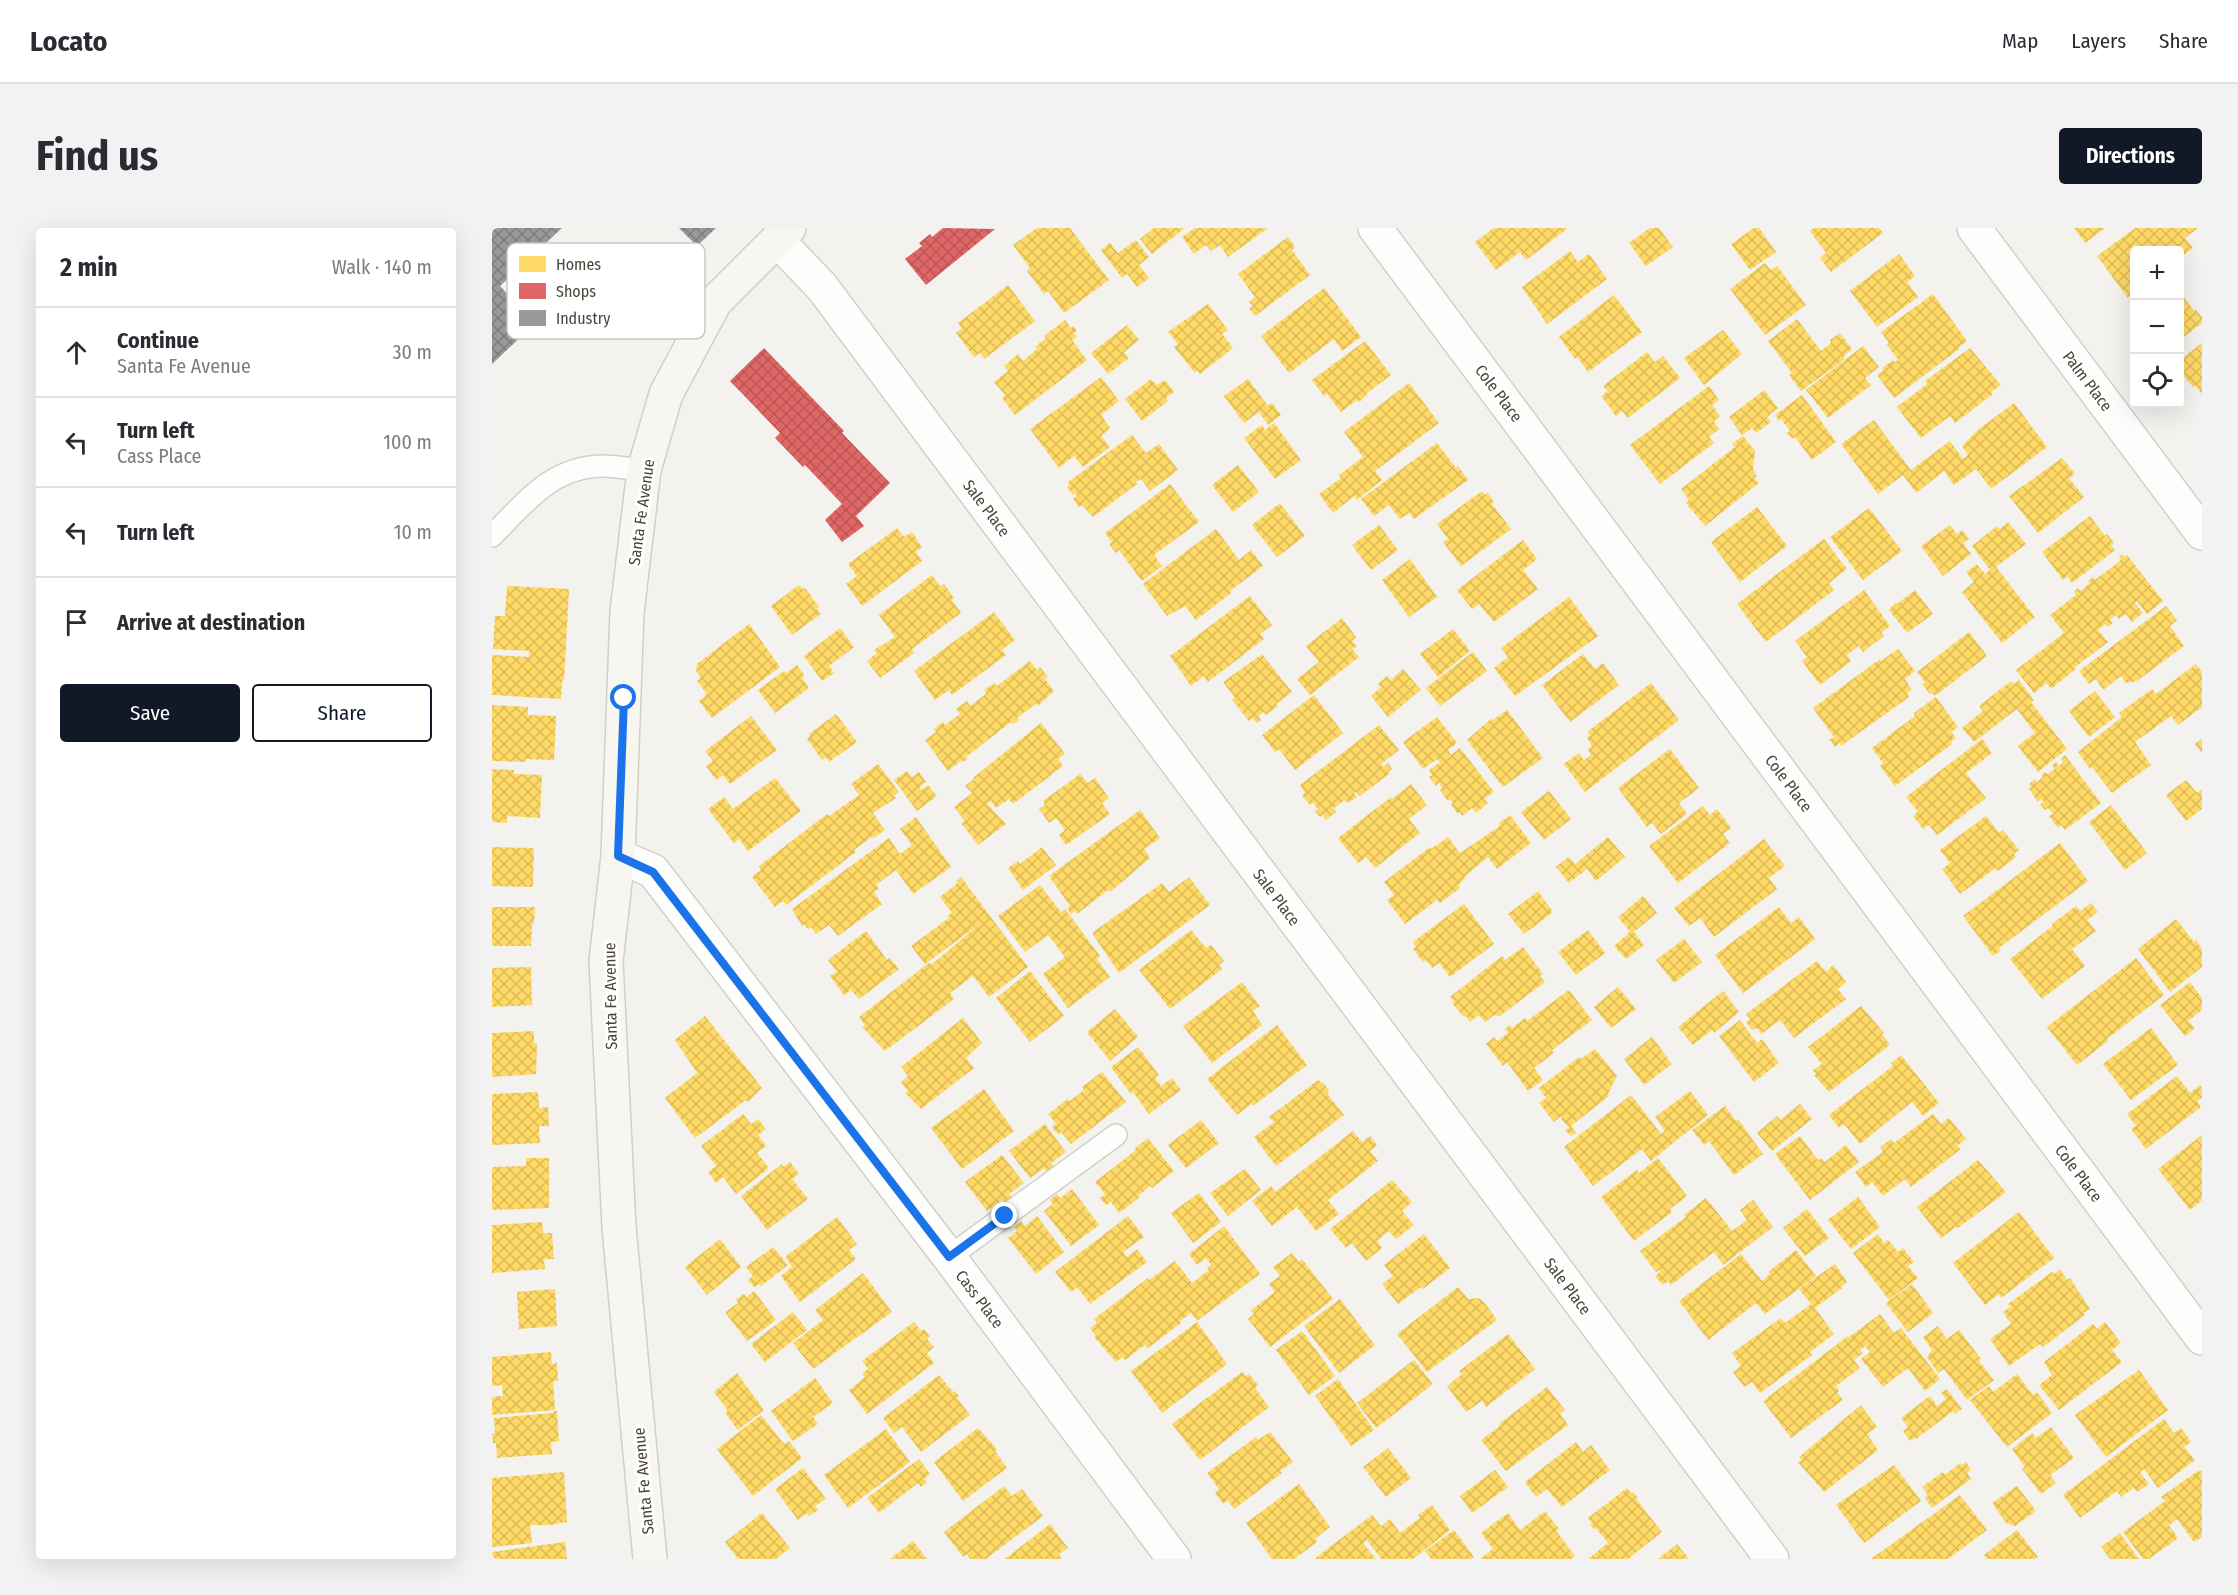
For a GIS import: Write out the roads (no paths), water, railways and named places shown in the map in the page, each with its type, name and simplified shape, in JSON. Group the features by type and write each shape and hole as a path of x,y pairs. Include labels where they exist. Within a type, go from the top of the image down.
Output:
{"main road":[{"name":"Santa Fe Avenue","path":"705,321 715,302 783,234"},
{"name":"Santa Fe Avenue","path":"650,1559 619,1227 606,961 618,856 627,612 644,470 666,394 695,339"}],"street":[{"name":"Cole Place","path":"1376,228 2202,1338"},
{"name":"Palm Place","path":"1974,228 2202,533"},
{"name":"Sale Place","path":"783,234 1772,1559"},
{"name":"Cass Place","path":"618,856 653,872 949,1257 1174,1559"}],"lane":[{"path":"492,536 542,486 567,472 601,466 644,470"},
{"path":"949,1257 1116,1135"}]}
